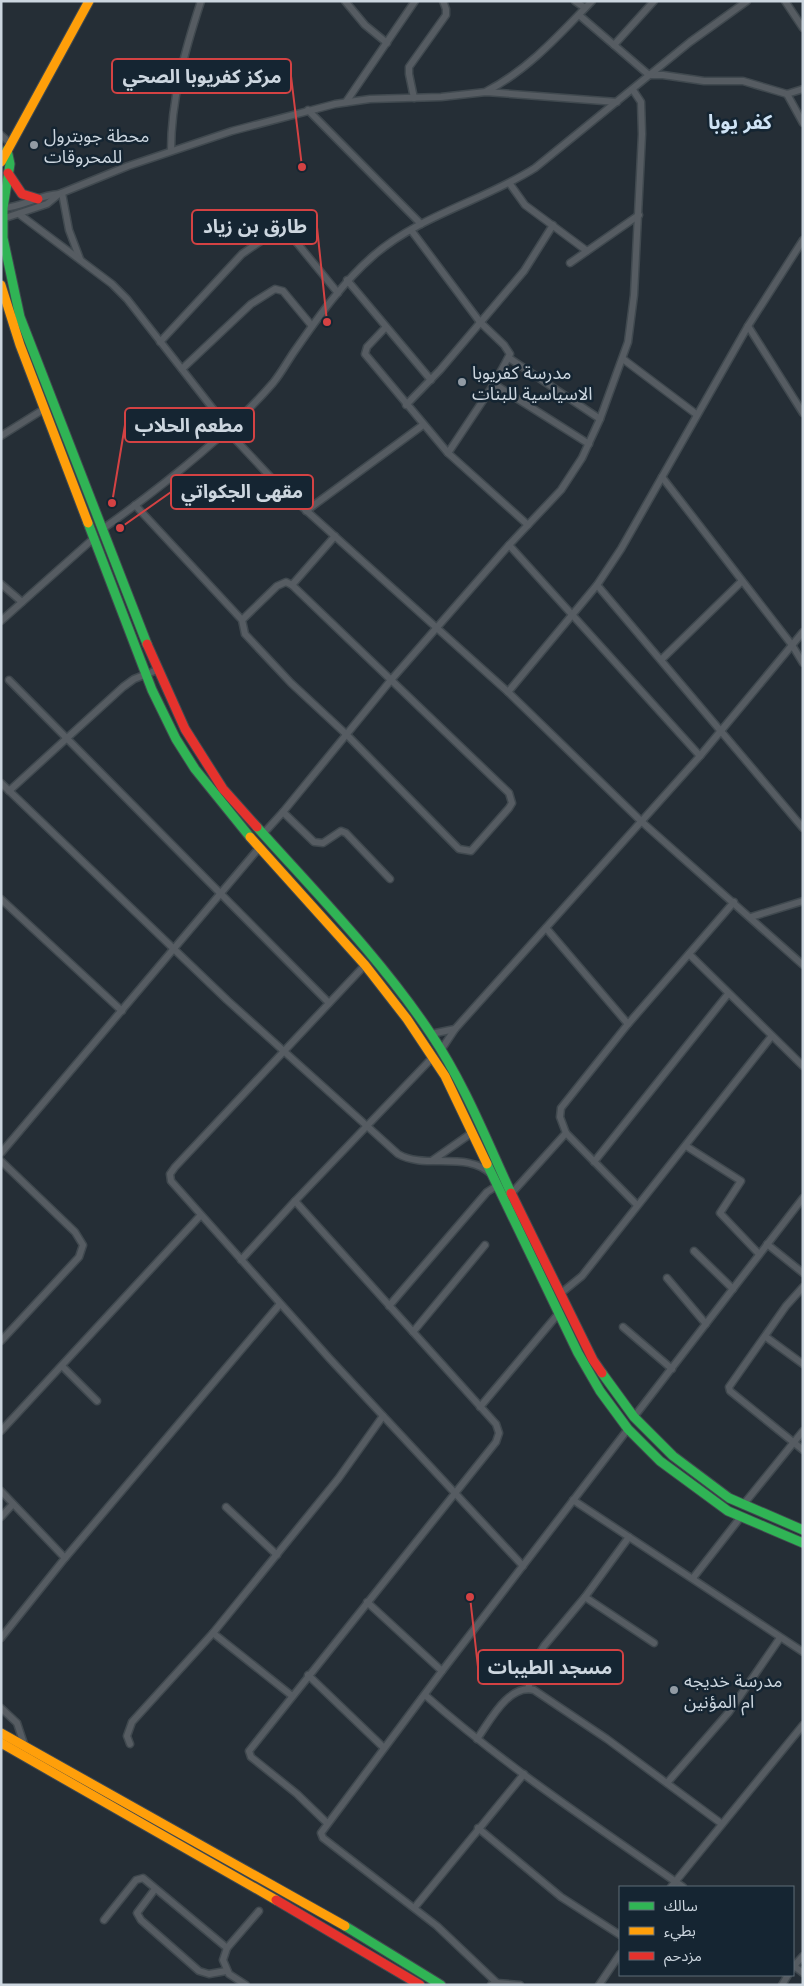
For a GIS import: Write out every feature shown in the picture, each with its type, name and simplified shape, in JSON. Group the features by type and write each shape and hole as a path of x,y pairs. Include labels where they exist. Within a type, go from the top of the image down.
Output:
{"main road":[{"path":"1,162 89,1"},
{"path":"9,146 10,164 2,208 4,290 44,408 146,675 176,739 195,769 259,848 365,965 433,1057 473,1132 588,1372 628,1429 660,1461 740,1518 803,1543"},
{"path":"8,174 22,194 38,199"},
{"path":"4,290 20,317 104,528 157,670 174,709 210,771 396,986 431,1034 464,1090 511,1194 593,1360 634,1417 673,1456 729,1498 803,1530"},
{"path":"67,468 77,462"},
{"path":"388,994 396,986"},
{"path":"1,1733 24,1744 348,1927 441,1985"},
{"path":"1,1743 243,1880 420,1985"}],"street":[{"path":"171,151 173,110 178,80 201,1"},
{"path":"345,1 365,24 387,43"},
{"path":"346,102 415,1"},
{"path":"414,98 409,67 446,15 443,1"},
{"path":"575,1 585,8"},
{"path":"486,92 516,74 592,1"},
{"path":"614,45 654,1"},
{"path":"104,528 135,505 228,428 275,381 312,326 347,280 382,248 421,224 510,184 549,158 649,75 724,16 747,1"},
{"path":"785,1 803,28"},
{"path":"579,14 649,75 664,74 704,81 743,81 787,94 803,89"},
{"path":"263,834 391,680 509,545 561,490 572,475 589,444 623,359 633,311 639,215 642,111 641,102 633,90"},
{"path":"2,219 51,202 60,194 128,166 171,151 232,131 308,110 346,102 486,92 617,102"},
{"path":"787,94 803,123"},
{"path":"308,110 421,224"},
{"path":"1,135 9,146"},
{"path":"510,184 525,205 587,251"},
{"path":"2,208 16,208 48,194 60,194"},
{"path":"60,194 69,230 80,260"},
{"path":"19,214 120,292 228,428 233,437 266,473 508,692 642,822 803,965"},
{"path":"570,263 639,215"},
{"path":"406,405 524,272 553,225"},
{"path":"160,342 242,254 280,228 288,232 338,293"},
{"path":"411,230 480,322 508,349 509,358 448,453"},
{"path":"508,692 598,585 621,549 696,414 748,326 803,240"},
{"path":"347,280 430,380"},
{"path":"182,369 251,304 274,289 283,291 312,326"},
{"path":"748,326 803,413"},
{"path":"386,327 367,347 365,354 448,453 528,525"},
{"path":"509,358 600,419"},
{"path":"623,359 696,414"},
{"path":"494,384 589,444"},
{"path":"1,436 44,408"},
{"path":"306,511 423,425"},
{"path":"662,477 792,644 803,663"},
{"path":"135,505 242,620 243,628 248,638 291,683 347,735 463,851 471,850 509,808 512,803 509,793 292,585 286,582 277,586 242,620"},
{"path":"292,585 334,536"},
{"path":"2,620 94,538"},
{"path":"509,545 700,756"},
{"path":"661,660 742,581"},
{"path":"1,584 22,602"},
{"path":"598,585 803,828"},
{"path":"441,1050 455,1028 700,756 803,632"},
{"path":"9,791 122,687 157,670"},
{"path":"9,680 67,736 329,1003"},
{"path":"1,783 283,1052 403,1157 416,1161 432,1160 472,1165 490,1172 496,1181 388,1306"},
{"path":"283,812 314,842 323,843 341,831 346,833 390,879"},
{"path":"1,1153 259,848"},
{"path":"1,898 122,1011"},
{"path":"750,917 803,901"},
{"path":"637,1205 566,1133 560,1117 564,1102 628,1024 734,902"},
{"path":"546,928 628,1024"},
{"path":"689,954 771,1037 803,1066"},
{"path":"365,965 172,1171 170,1178 200,1216 280,1304 523,1566"},
{"path":"594,1162 728,994"},
{"path":"431,1034 455,1028"},
{"path":"560,1294 582,1276 771,1037"},
{"path":"241,1260 433,1057"},
{"path":"432,1160 473,1132"},
{"path":"511,1194 566,1133"},
{"path":"686,1146 741,1181 720,1213 759,1254"},
{"path":"1,1161 75,1232 83,1245 79,1257 1,1341"},
{"path":"634,1417 803,1198"},
{"path":"295,1201 496,1424 498,1438 291,1695 248,1754 297,1794 327,1823"},
{"path":"1,1431 200,1216"},
{"path":"767,1244 803,1273"},
{"path":"413,1332 485,1246"},
{"path":"694,1251 733,1289"},
{"path":"667,1278 706,1324"},
{"path":"803,1288 786,1306 766,1337 732,1381 730,1391 793,1444 803,1450"},
{"path":"1,1638 65,1558 280,1304"},
{"path":"480,1407 559,1313"},
{"path":"623,1327 672,1369"},
{"path":"766,1337 803,1364"},
{"path":"62,1366 97,1400"},
{"path":"130,1744 127,1736 132,1722 213,1633 277,1555 338,1478 383,1416"},
{"path":"520,1985 494,1984 415,1907 323,1838 321,1832 628,1429"},
{"path":"743,1505 803,1431"},
{"path":"1,1491 65,1558"},
{"path":"573,1500 803,1652"},
{"path":"1,1517 13,1504"},
{"path":"226,1507 277,1555"},
{"path":"693,1578 740,1518"},
{"path":"528,1689 536,1659 544,1646 585,1597 629,1537"},
{"path":"585,1597 654,1643"},
{"path":"367,1602 442,1671"},
{"path":"213,1633 291,1695"},
{"path":"667,1783 728,1712 780,1638"},
{"path":"308,1676 384,1748"},
{"path":"477,1739 512,1694 522,1688 540,1693 722,1824"},
{"path":"425,1695 477,1739 673,1884 803,1725"},
{"path":"1,1708 17,1722 24,1744"},
{"path":"415,1907 524,1774"},
{"path":"478,1828 561,1896 619,1934"},
{"path":"104,1920 138,1879 146,1880 227,1948"},
{"path":"155,1889 137,1913 140,1920 199,1971 209,1974 226,1970"},
{"path":"246,1985 226,1970 223,1960 227,1948 259,1911"},
{"path":"599,1985 619,1955"},
{"path":"794,1966 803,1956"}],"traffic: fast":[{"path":"7,150 10,164 3,208 3,238 20,317 147,644"},
{"path":"88,523 152,690 176,739 195,769 250,837"},
{"path":"257,827 370,953 412,1006 454,1072 511,1193"},
{"path":"487,1164 578,1353 600,1391 628,1429 660,1461 728,1511 803,1543"},
{"path":"602,1373 634,1417 673,1456 729,1498 803,1530"},
{"path":"345,1926 441,1985"}],"traffic: slow":[{"path":"1,162 89,1"},
{"path":"1,285 20,345 88,523"},
{"path":"250,837 365,965 407,1019 445,1076 487,1164"},
{"path":"1,1733 345,1926"},
{"path":"1,1743 276,1900"}],"traffic: jam":[{"path":"8,173 22,194 38,199"},
{"path":"147,644 185,729 223,789 257,827"},
{"path":"511,1193 593,1360 602,1373"},
{"path":"276,1900 420,1985"}],"place":[{"name":"محطة جوبترول للمحروقات","path":"34,145"},
{"name":"مركز كفريوبا الصحي","path":"302,167"},
{"name":"طارق بن زياد","path":"327,322"},
{"name":"مدرسة كفريوبا الاسياسية للبنات","path":"462,382"},
{"name":"مطعم الحلاب","path":"112,503"},
{"name":"مقهى الجكواتي","path":"120,528"},
{"name":"مسجد الطيبات","path":"470,1597"},
{"name":"مدرسة خديجه ام المؤنين","path":"674,1690"}],"district":[{"name":"كفر يوبا","path":"740,121"}]}
